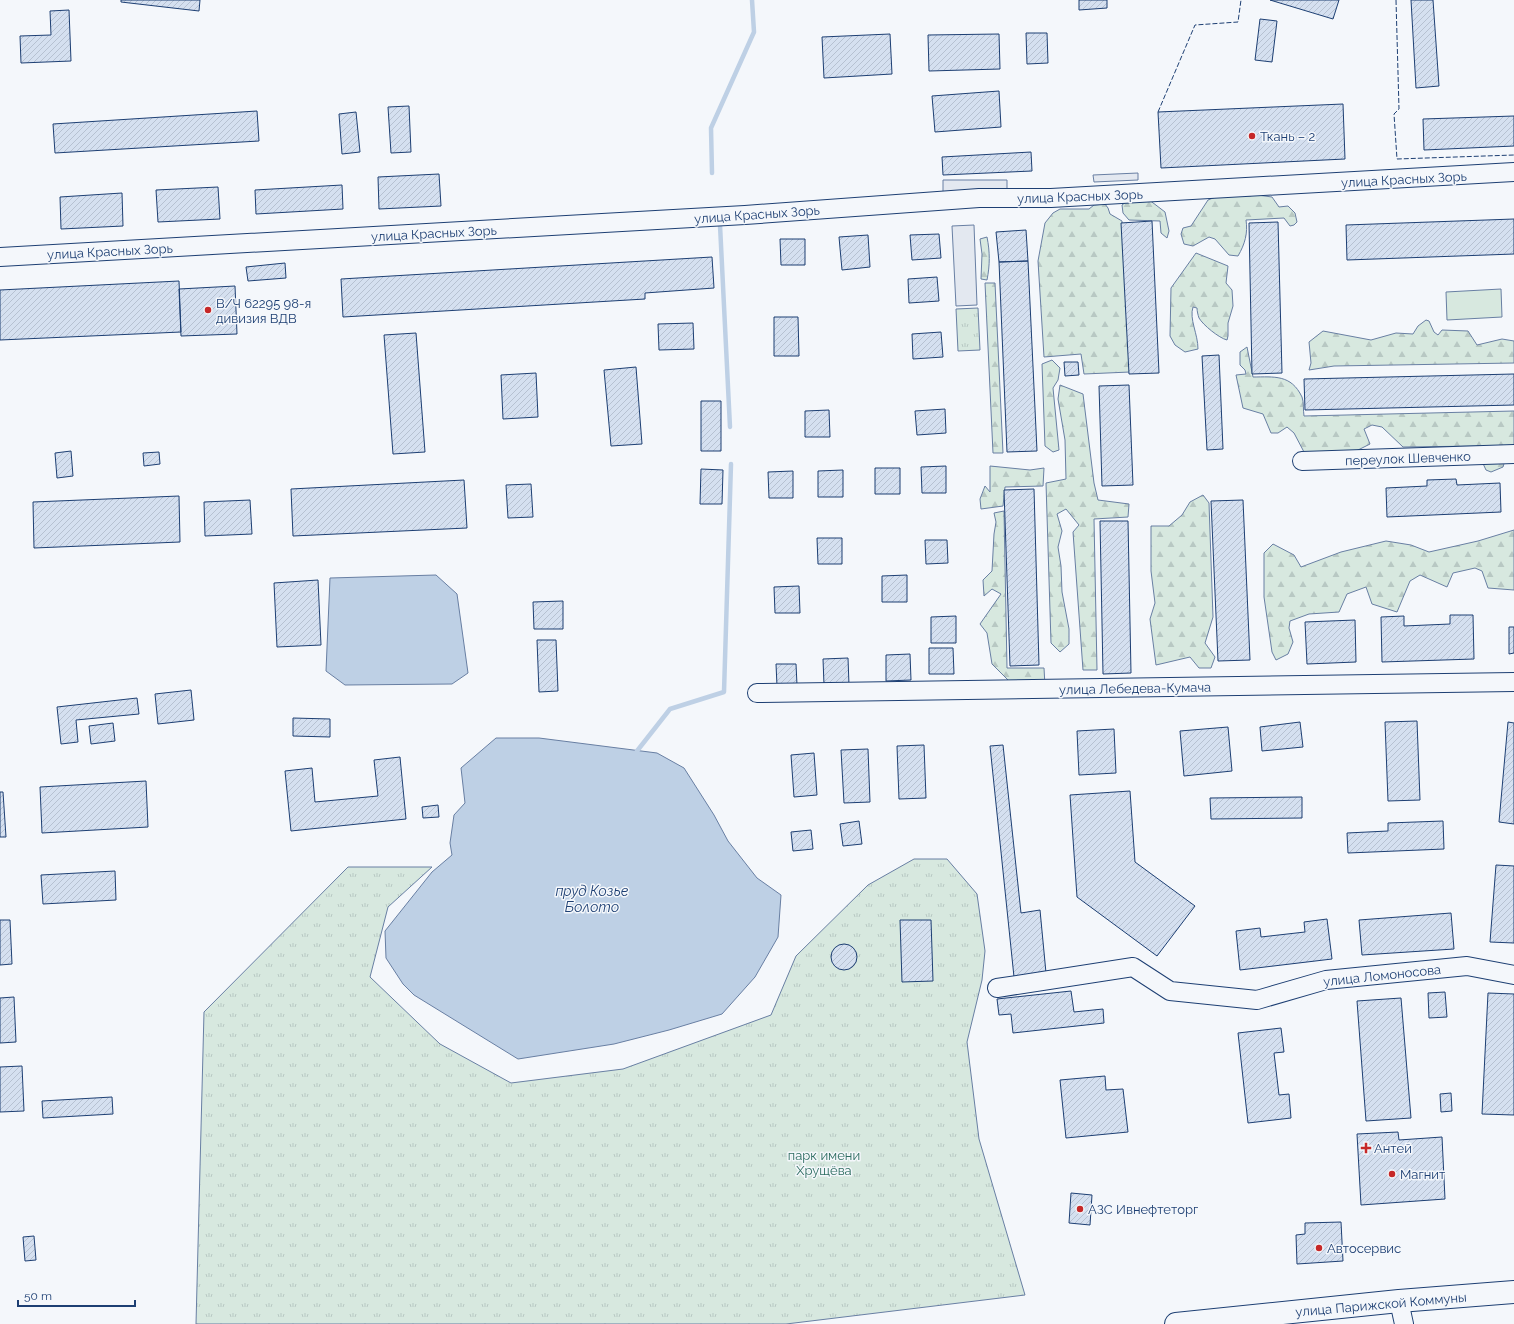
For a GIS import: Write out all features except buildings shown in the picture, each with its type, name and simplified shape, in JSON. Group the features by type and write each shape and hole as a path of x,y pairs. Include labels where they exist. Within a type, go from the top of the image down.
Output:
{"main road":[{"name":"улица Парижской Коммуны","path":"1176,1324 1229,1321 1399,1301 1514,1292"}],"street":[{"name":"улица Красных Зорь","path":"0,257 737,216 979,198 1051,198 1514,172"},
{"name":"переулок Шевченко","path":"1302,461 1514,454"},
{"name":"улица Лебедева-Кумача","path":"757,693 1514,682"},
{"name":"улица Ломоносова","path":"998,988 1133,967 1170,991 1257,1000 1326,980 1467,966 1514,975"},
{"path":"1399,1301 1404,1324"}],"green space":[{"path":"1250,194 1272,197 1279,207 1288,206 1295,213 1297,222 1290,226 1284,218 1246,220 1247,229 1245,238 1238,256 1229,255 1215,239 1209,237 1193,246 1184,244 1181,234 1183,228 1191,226 1208,200 1218,196"},
{"path":"1148,199 1165,212 1169,231 1167,238 1161,233 1160,221 1129,220 1123,213 1122,205 1126,202"},
{"path":"1105,204 1110,214 1122,221 1130,372 1084,374 1081,354 1044,357 1038,261 1045,223 1053,213 1060,209 1089,209 1094,205"},
{"path":"987,237 989,248 989,269 987,280 981,279 982,254 980,239"},
{"path":"1196,253 1228,266 1226,283 1232,290 1233,306 1228,323 1227,340 1216,334 1204,324 1199,318 1197,308 1193,307 1192,317 1198,349 1185,352 1175,345 1170,336 1171,288"},
{"path":"985,283 995,283 1003,453 993,453"},
{"path":"1501,289 1502,317 1447,320 1446,292"},
{"path":"978,308 980,350 958,351 956,309"},
{"path":"1426,320 1429,321 1434,332 1438,335 1442,330 1468,331 1477,345 1502,339 1514,341 1514,363 1334,366 1309,370 1311,363 1309,342 1323,331 1371,340 1396,333 1413,334 1418,326"},
{"path":"1247,347 1253,377 1281,378 1293,384 1302,397 1304,416 1514,411 1514,448 1506,457 1503,467 1491,472 1486,470 1480,457 1479,446 1403,447 1382,427 1372,425 1364,429 1370,444 1356,451 1330,455 1304,452 1294,433 1287,427 1278,433 1271,433 1263,414 1243,408 1236,375 1246,374 1245,370 1240,365 1240,352"},
{"path":"1052,360 1060,368 1058,380 1053,388 1059,450 1053,452 1045,446 1042,364"},
{"path":"1060,385 1083,394 1094,483 1098,500 1129,504 1128,517 1094,519 1097,670 1083,670 1073,532 1079,525 1066,509 1057,514 1062,531 1058,547 1061,566 1062,592 1069,629 1069,644 1060,652 1051,643 1046,483 1066,479 1065,440 1058,399"},
{"path":"990,466 1030,470 1044,468 1043,486 1005,487 1003,506 981,509 980,499 985,486 990,492"},
{"path":"1203,495 1209,503 1213,617 1205,643 1215,657 1211,668 1199,668 1190,657 1156,665 1150,619 1155,603 1151,571 1151,526 1169,526 1182,515 1190,502"},
{"path":"1004,511 1007,668 1044,668 1045,686 1009,681 992,664 987,633 980,624 1001,594 992,589 984,596 983,580 992,571 996,522 994,513"},
{"path":"1514,530 1514,590 1488,588 1482,571 1475,568 1453,573 1447,587 1420,575 1410,581 1397,612 1372,604 1366,587 1347,594 1339,612 1309,614 1290,621 1289,628 1293,642 1288,654 1276,660 1272,652 1264,597 1264,553 1273,544 1294,555 1301,567 1341,552 1386,541 1411,545 1429,552 1478,541"},
{"name":"парк имени Хрущёва","path":"914,859 947,859 977,894 985,951 982,980 967,1042 979,1139 1025,1295 786,1324 196,1324 204,1012 348,867 432,867 388,907 370,977 440,1044 511,1083 623,1069 771,1015 796,956 868,885"}],"shaded area":[{"path":"1138,173 1138,180 1094,182 1093,175"},
{"path":"943,180 1007,180 1007,194 943,194"},
{"path":"974,225 977,305 956,306 952,226"}],"water":[{"path":"436,575 457,594 468,673 452,684 345,685 326,671 330,578"},
{"name":"пруд Козье Болото","path":"496,738 539,738 657,753 684,768 714,815 728,841 757,878 781,895 778,937 755,977 722,1014 669,1030 614,1044 518,1059 414,995 403,984 386,958 385,931 432,872 452,855 450,843 454,815 465,803 461,768"}],"waterway":[{"path":"712,173 711,128 754,32 752,0"},
{"path":"720,225 730,427"},
{"path":"637,751 670,709 724,692 731,464"}],"fence":[{"path":"1158,112 1195,25 1238,22 1241,0"},
{"path":"1396,0 1399,109 1394,114 1397,159 1514,155"}],"place":[{"name":"Ткань – 2","path":"1252,136"},
{"name":"В/Ч 62295 98-я дивизия ВДВ","path":"208,310"},
{"name":"Антей","path":"1366,1148"},
{"name":"Магнит","path":"1392,1174"},
{"name":"АЗС Ивнефтеторг","path":"1080,1209"},
{"name":"Автосервис","path":"1319,1248"}]}
